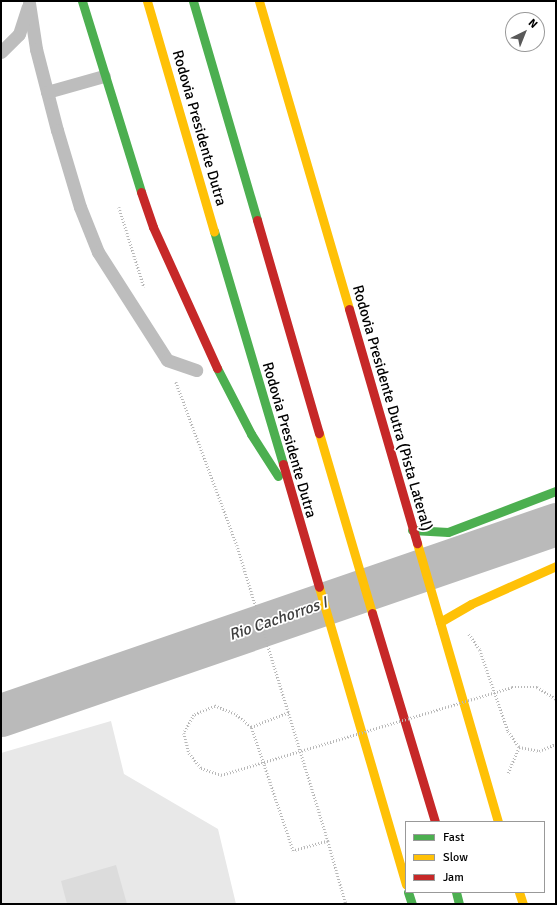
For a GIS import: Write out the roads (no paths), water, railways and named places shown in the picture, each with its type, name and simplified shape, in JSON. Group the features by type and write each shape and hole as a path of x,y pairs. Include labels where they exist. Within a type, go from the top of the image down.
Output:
{"main road":[{"path":"82,1 125,146 153,227 216,366 251,434 292,497"},
{"name":"Rodovia Presidente Dutra","path":"147,1 306,549 405,882"},
{"name":"Rodovia Presidente Dutra","path":"194,1 348,533 388,660 435,821"},
{"name":"Rodovia Presidente Dutra (Pista Lateral)","path":"259,1 498,821"},
{"path":"412,530 448,532 556,491"},
{"path":"440,622 471,604 556,566"},
{"path":"408,893 412,904"},
{"path":"456,893 459,904"},
{"path":"516,893 518,904"},
{"path":"519,893 523,904"}],"lane":[{"path":"1,52 18,34 29,2"},
{"path":"29,2 36,49 47,92 80,206 98,252 167,360 196,370"},
{"path":"47,92 104,76"}],"waterway":[{"name":"Rio Cachorros I","path":"1,715 556,524"}]}
